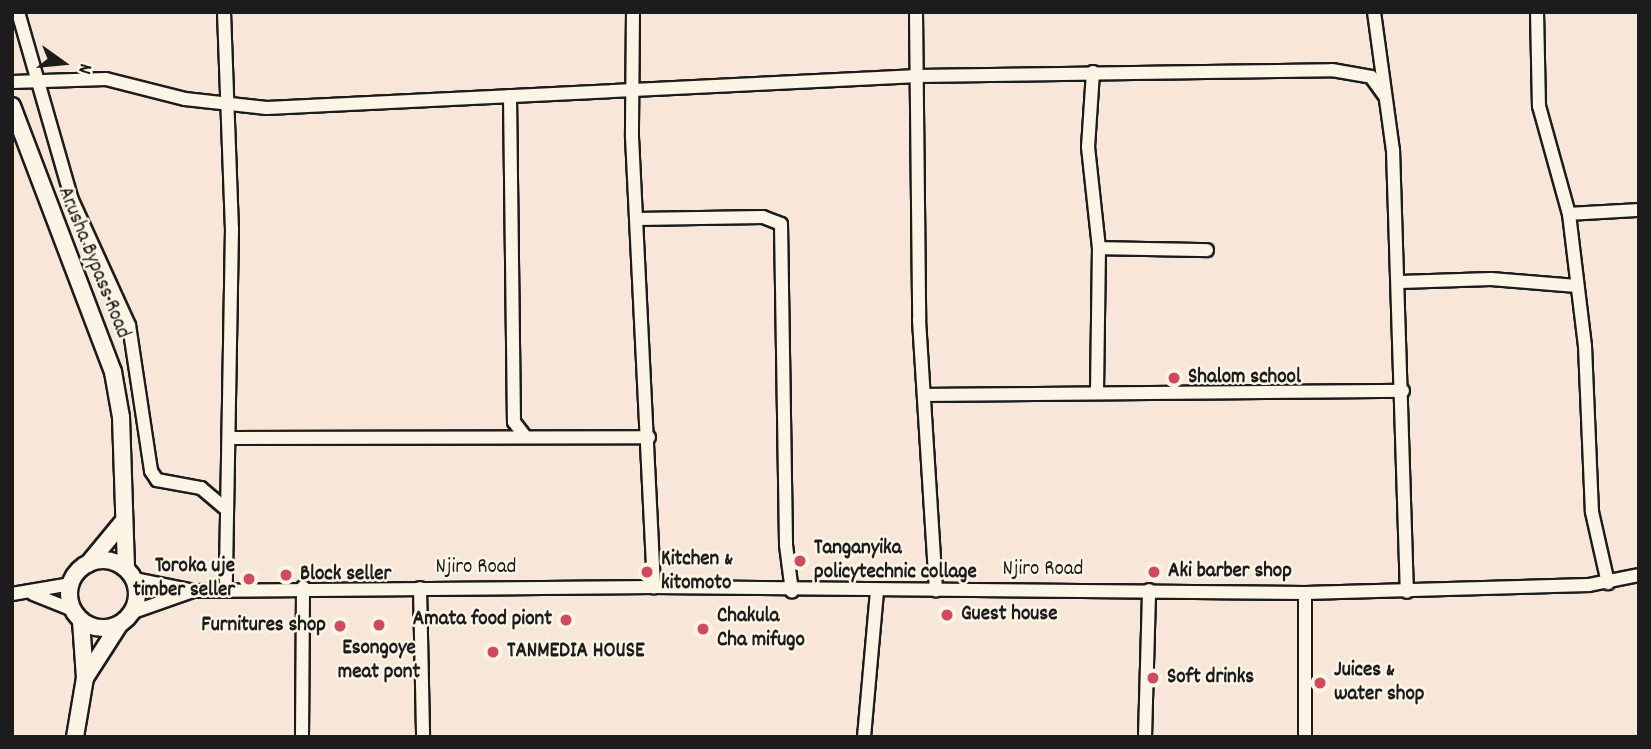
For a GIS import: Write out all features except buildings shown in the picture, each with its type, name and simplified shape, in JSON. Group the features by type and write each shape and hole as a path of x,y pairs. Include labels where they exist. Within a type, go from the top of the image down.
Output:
{"main road":[{"name":"Arusha Bypass Road","path":"12,106 113,372 121,417 122,523 133,612"},
{"path":"75,737 85,678 71,584 122,523"},
{"path":"88,564 108,560 130,574"},
{"path":"85,678 119,625 133,612"},
{"path":"77,615 99,629 119,625"}],"street":[{"path":"18,12 72,200 130,325 151,471 157,480 201,488 224,507"},
{"path":"224,12 229,105 231,438 224,507 226,589"},
{"path":"633,12 637,219 654,587"},
{"path":"916,12 919,320 926,395 936,590"},
{"path":"1374,12 1385,96 1400,282 1407,592"},
{"path":"1537,12 1539,106 1569,214 1577,286 1592,512 1608,583"},
{"path":"12,82 106,79 229,105 316,107 636,87 918,76 1332,70 1371,76 1385,96"},
{"path":"1093,72 1088,147 1099,248 1097,393"},
{"path":"510,96 514,422 524,435"},
{"path":"1569,214 1639,210"},
{"path":"637,219 762,217 781,224 786,545 792,592"},
{"path":"1099,248 1207,250"},
{"path":"1400,282 1491,279 1577,286"},
{"path":"926,395 1403,391"},
{"path":"231,438 524,435 649,437"},
{"name":"Njiro Road","path":"130,574 194,591"},
{"name":"Njiro Road","path":"133,612 194,591 303,587 654,587 877,593 936,590 1149,590 1305,593 1407,592 1608,583 1639,575"},
{"path":"12,594 33,593 71,584"},
{"path":"302,737 303,587"},
{"path":"420,588 423,737"},
{"path":"1145,737 1149,590"},
{"path":"33,593 77,615"},
{"path":"864,737 877,593"},
{"path":"1305,593 1305,737"}],"place":[{"name":"Shalom school","path":"1174,378"},
{"name":"Tanganyika policytechnic collage","path":"800,561"},
{"name":"Kitchen & kitomoto","path":"647,572"},
{"name":"Aki barber shop","path":"1154,572"},
{"name":"Block seller","path":"286,575"},
{"name":"Toroka uje timber seller","path":"249,579"},
{"name":"Guest house","path":"947,615"},
{"name":"Amata food piont","path":"566,620"},
{"name":"Esongoye meat pont","path":"379,625"},
{"name":"Furnitures shop","path":"340,626"},
{"name":"Chakula Cha mifugo","path":"703,629"},
{"name":"TANMEDIA HOUSE","path":"493,652"},
{"name":"Soft drinks","path":"1153,678"},
{"name":"Juices & water shop","path":"1320,683"}]}
